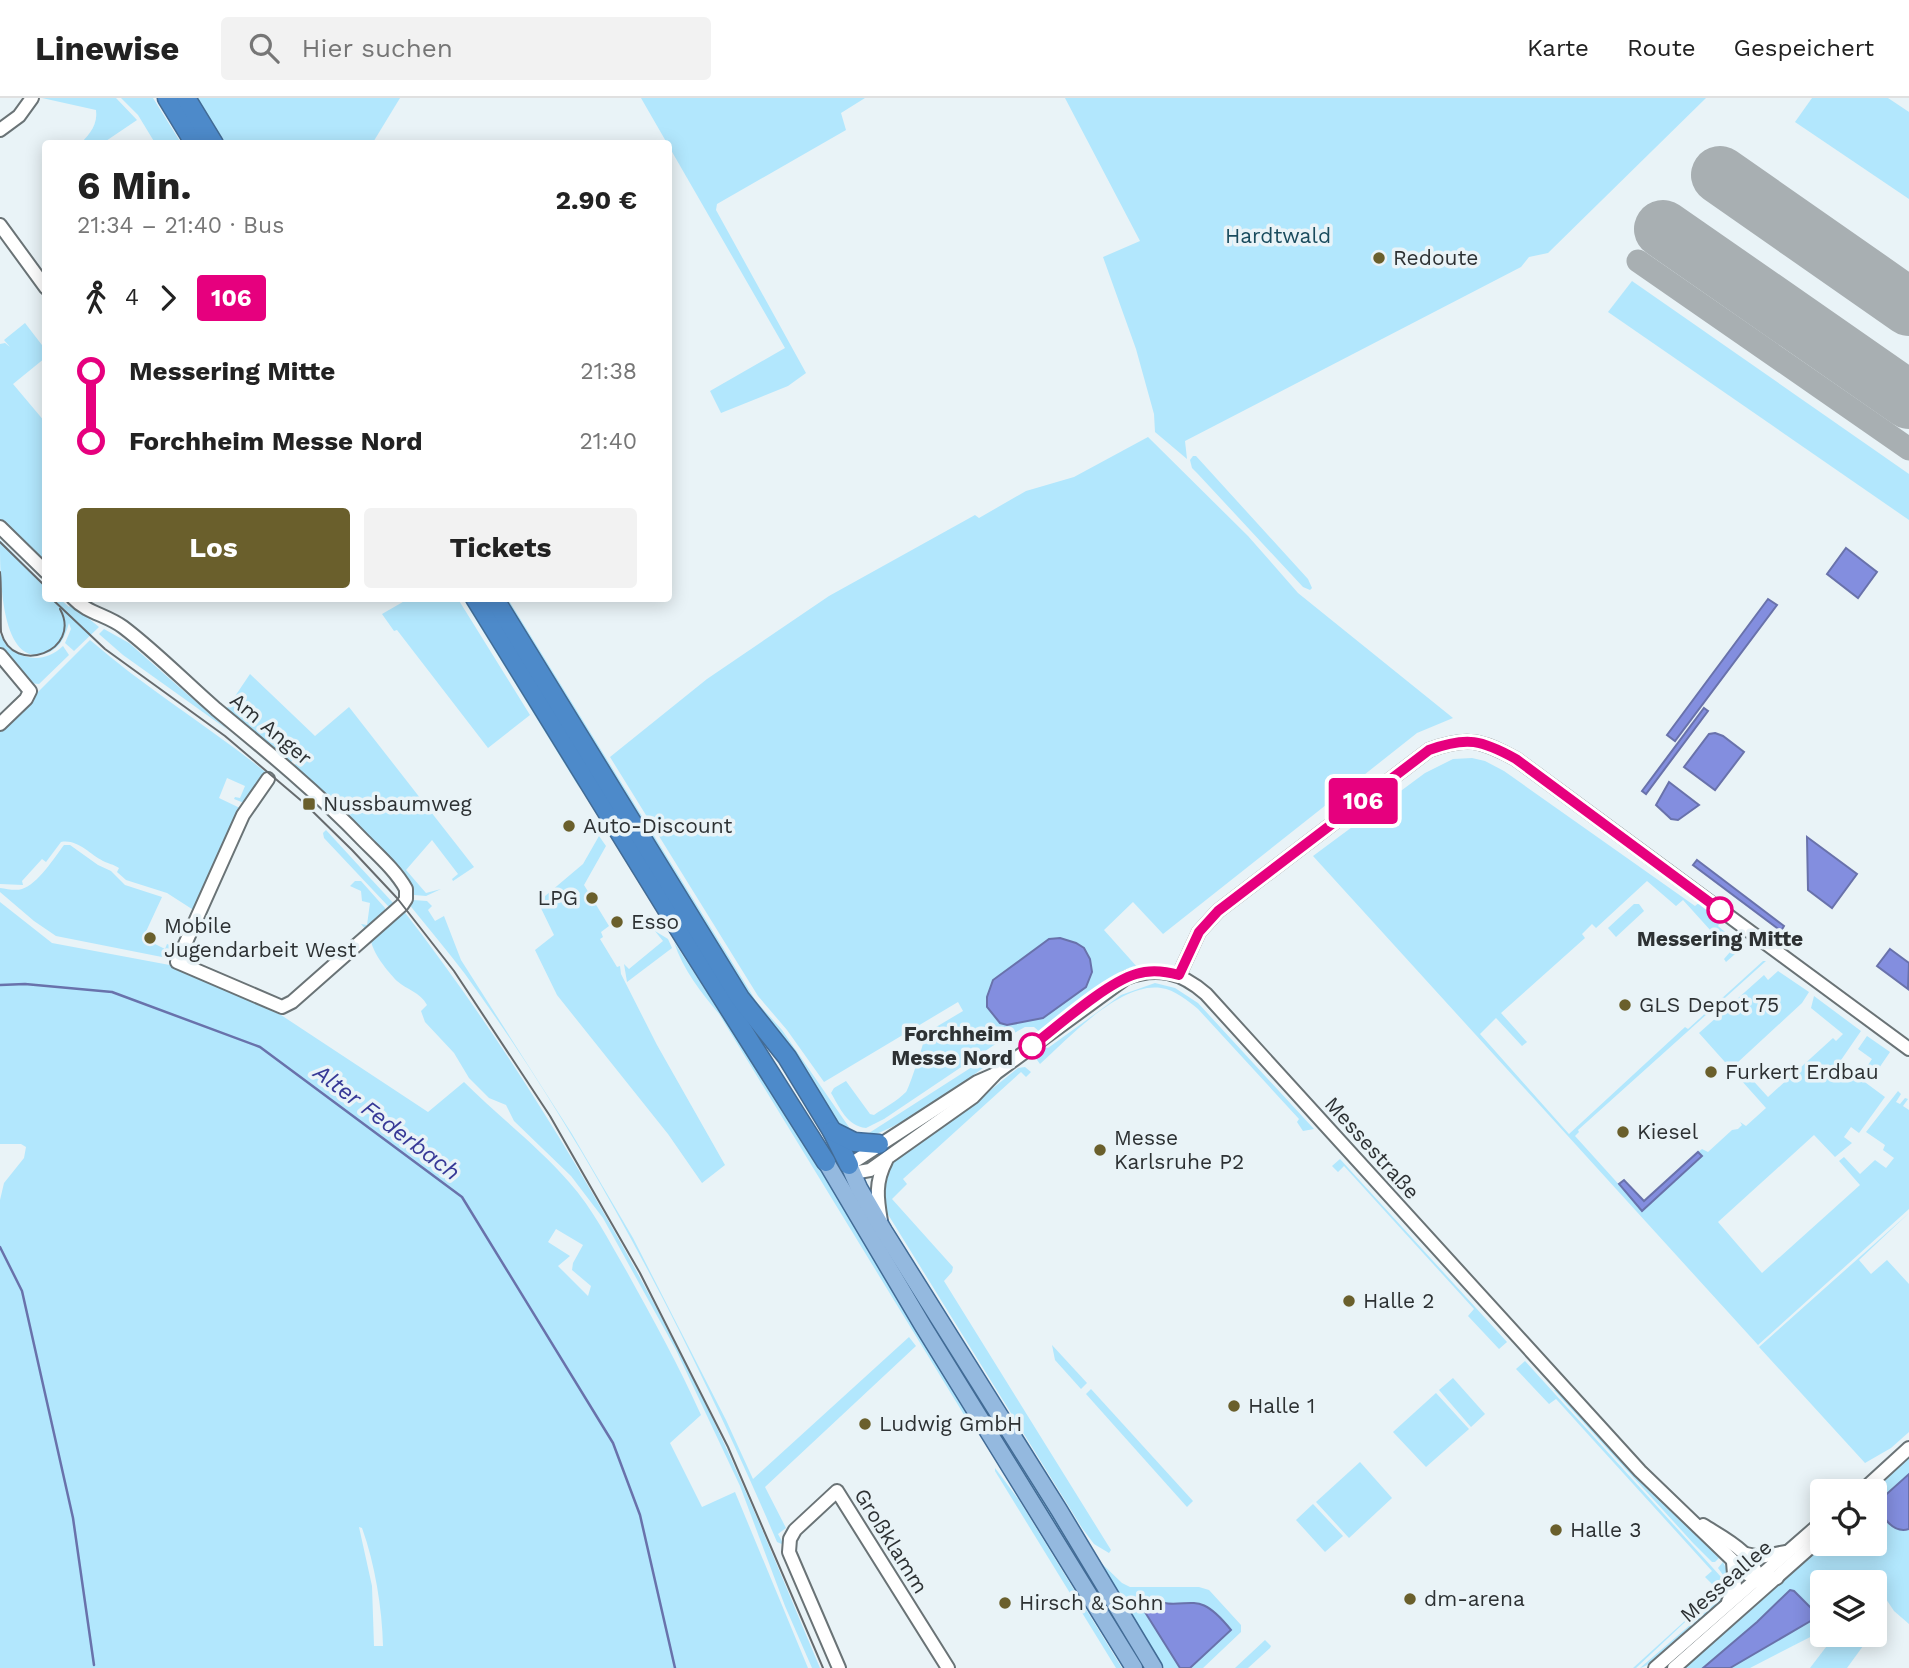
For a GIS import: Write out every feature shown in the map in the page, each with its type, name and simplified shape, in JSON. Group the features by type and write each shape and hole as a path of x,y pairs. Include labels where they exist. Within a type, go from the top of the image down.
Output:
{"highway":[{"path":"167,98 193,140"},
{"path":"187,98 212,140"},
{"path":"477,602 826,1162"},
{"path":"496,602 740,998 787,1057 832,1131 848,1170"},
{"path":"832,1131 854,1142 883,1151"}],"main road":[{"path":"826,1162 848,1170 1154,1668"},
{"path":"826,1162 923,1326 1134,1668"},
{"path":"845,1194 842,1179 848,1170"}],"street":[{"path":"0,130 19,116 26,100"},
{"path":"0,225 42,283"},
{"path":"0,527 42,568"},
{"name":"Am Anger","path":"77,602 86,610 125,629 176,675 288,767 386,863 407,889 406,899 392,914 292,1002 282,1007 177,962 243,815 268,779"},
{"path":"0,655 30,691 26,699 0,724"},
{"path":"848,1170 883,1151 977,1082 996,1073 1126,978 1149,971 1166,971 1179,975 1206,922 1233,898 1429,750 1451,742 1478,741 1516,759 1909,1049"},
{"name":"Messestraße","path":"1179,975 1206,993 1622,1452 1733,1562 1758,1579"},
{"path":"883,1151 876,1191 884,1231"},
{"path":"1875,1479 1909,1448"},
{"name":"Großklamm","path":"839,1668 789,1552 790,1539 801,1523 836,1491 948,1668"},
{"name":"Messestraße","path":"1679,1510 1746,1554"},
{"name":"Messeallee","path":"1655,1668 1810,1533"},
{"name":"Messeallee","path":"1674,1668 1810,1548"},
{"path":"1746,1554 1761,1557 1789,1551"},
{"path":"1746,1554 1758,1579 1753,1598"},
{"path":"1725,1609 1735,1586 1733,1562"},
{"path":"1758,1579 1777,1578"}],"green space":[{"path":"42,98 116,98 137,120 107,140 84,140 93,128 96,110"},
{"path":"121,98 153,98 179,140 153,140 138,115"},
{"path":"195,98 400,98 374,140 221,140"},
{"path":"641,98 865,98 841,113 846,130 717,204 716,210 806,373 788,386 721,413 710,391 785,348 672,152 672,140 665,140"},
{"name":"Hardtwald","path":"1065,98 1706,98 1548,253 1529,257 1521,267 1185,441 1187,459 1155,432 1154,414 1136,349 1103,257 1140,241"},
{"path":"1812,98 1888,98 1909,112 1909,199 1795,122"},
{"path":"1632,281 1909,474 1909,520 1608,312"},
{"path":"25,323 42,345 42,360 13,384 42,418 42,560 0,519 0,344 5,343 10,347 4,340"},
{"path":"1148,437 1248,536 1298,593 1453,718 1417,733 1163,934 1133,902 1104,930 1138,968 1118,977 1041,1033 1034,1027 1025,1027 884,1119 866,1128 859,1127 841,1110 831,1093 834,1088 846,1081 870,1114 874,1115 895,1101 908,1089 926,1033 963,1011 958,1002 824,1082 787,1030 758,996 610,757 707,679 829,596 975,515 979,518 1026,491 1074,477"},
{"path":"1196,456 1308,579 1312,588 1310,590 1303,587 1192,468 1190,460"},
{"path":"0,540 42,582 42,602 63,602 69,607 71,604 99,627 74,651 65,643 71,629 69,623 61,643 53,650 43,654 29,654 18,645 10,631 5,614"},
{"path":"403,602 460,602 530,715 488,748 382,614"},
{"path":"465,602 471,602 558,743 580,789"},
{"path":"505,602 510,602 756,1001 782,1030 851,1130 859,1134 869,1133 986,1058 989,1060 986,1066 941,1098 901,1122 882,1132 866,1137 854,1137 837,1124 739,981"},
{"path":"104,629 129,643 228,730 123,655 99,634"},
{"path":"0,634 12,650 28,657 46,656 63,646 69,655 39,684 29,683 0,651"},
{"path":"90,640 133,675 268,774 244,803 234,799 240,798 245,786 227,778 219,798 242,809 195,911 167,893 126,880 117,872 119,868 78,845 67,842 61,842 46,862 42,859 22,881 23,885 0,884 0,730"},
{"path":"250,674 315,736 349,707 474,867 453,881 458,874 432,840 406,870 426,893 441,889 426,896 414,895 293,767 299,760 295,758 291,762 287,761 225,711"},
{"path":"1472,758 1485,761 1504,771 1695,906 1700,902 1722,920 1718,926 1743,947 1726,962 1724,959 1730,952 1683,900 1676,906 1647,881 1596,928 1592,924 1582,934 1585,938 1501,1013 1527,1042 1522,1046 1496,1018 1480,1034 1569,1134 1685,1027 1688,1029 1766,961 1578,1130 1575,1136 1642,1210 1702,1155 1698,1152 1702,1149 1708,1152 1732,1130 1738,1129 1742,1125 1740,1122 1746,1126 1766,1108 1699,1033 1764,975 1768,980 1778,971 1809,992 1802,1003 1737,1063 1768,1097 1833,1038 1836,1041 1843,1034 1811,1008 1814,996 1861,1031 1839,1063 1885,1097 1859,1133 1851,1127 1844,1137 1852,1143 1835,1157 1814,1135 1718,1222 1762,1273 1860,1185 1839,1161 1844,1157 1860,1174 1875,1160 1886,1168 1894,1158 1883,1150 1885,1145 1866,1132 1898,1091 1901,1094 1896,1102 1900,1104 1905,1098 1908,1099 1903,1106 1909,1110 1909,1209 1758,1345 1313,856 1425,773 1453,759"},
{"path":"326,830 394,904 392,906 388,906 324,838 323,833"},
{"path":"599,836 606,846 584,885 609,926 601,932 603,937 600,939 617,967 620,966 621,974 657,1045 725,1165 702,1183 668,1134 557,995 535,950 554,935 538,902 583,864"},
{"path":"64,845 70,845 111,871 125,885 162,897 143,938 165,949 167,944 172,946 167,958 56,936 0,892 0,888 17,890 34,882"},
{"path":"355,881 361,881 385,908 385,912 366,930 361,924 367,925 370,903 362,901 361,891 350,886"},
{"path":"413,900 427,901 432,906 428,910 435,921 444,916 461,960 572,1134 633,1238 726,1420 753,1479 909,1337 916,1346 765,1487 786,1528 778,1534 784,1545 777,1542 675,1322 597,1178 511,1040 465,974 408,903"},
{"path":"0,902 52,943 175,966 281,1015 428,1112 464,1082 557,1169 578,1192 607,1237 666,1343 701,1415 670,1443 702,1507 735,1492 808,1668 0,1668 0,1200 4,1183 24,1158 26,1147 21,1144 0,1144","holes":["556,1229 583,1245 572,1270 591,1286 588,1296 558,1266 570,1256 548,1242","359,1527 362,1528 367,1542 374,1571 383,1646 374,1646 372,1586"]},
{"path":"1634,904 1639,904 1644,911 1616,937 1608,928"},
{"path":"403,910 516,1069 584,1179 648,1292 717,1427 820,1668 812,1668 785,1606 740,1486 676,1350 603,1218 571,1176 514,1121 506,1105 489,1098 469,1078 454,1053 425,1022 421,1011 427,1005 417,994 397,981 377,955 371,939"},
{"path":"655,931 668,939 672,948 627,982 624,964 629,969 663,941"},
{"path":"674,942 706,991 719,1004 970,1418 966,1418 719,1014 687,971"},
{"path":"1155,983 1175,988 1198,1003 1314,1129 1303,1131 1297,1122 1299,1119 1198,1009 1166,989 1145,988 1129,994 1096,1014 1040,1064 1035,1057 1035,1052 1041,1046 1048,1048 1121,995"},
{"path":"1867,1036 1890,1052 1877,1071 1868,1065 1872,1059 1858,1049"},
{"path":"1025,1067 1031,1072 1026,1077 1021,1072 903,1179 907,1184 892,1199 953,1267 944,1281 1111,1550 1109,1553 1094,1544 1082,1528 884,1208 884,1181 898,1157 1018,1068"},
{"path":"1340,1159 1507,1342 1499,1349 1468,1316 1474,1309 1344,1166 1338,1172 1332,1166"},
{"path":"849,1185 866,1217 1147,1668 1096,1590 1083,1576 849,1192"},
{"path":"1909,1213 1859,1260 1871,1274 1887,1260 1909,1284 1909,1432 1891,1448 1865,1463 1759,1347"},
{"path":"1052,1345 1087,1383 1081,1389 1055,1360"},
{"path":"1525,1361 1724,1583 1721,1593 1699,1609 1636,1668 1633,1668 1699,1608 1696,1605 1715,1587 1705,1577 1712,1571 1556,1399 1549,1404 1516,1369"},
{"path":"1453,1378 1485,1414 1471,1427 1439,1390"},
{"path":"1091,1389 1193,1501 1187,1507 1086,1394"},
{"path":"1554,1390 1559,1390 1566,1397 1665,1505 1719,1558 1715,1562 1693,1543"},
{"path":"1436,1393 1469,1429 1426,1467 1393,1432"},
{"path":"1909,1455 1909,1624 1887,1600 1887,1570 1810,1570 1810,1637 1750,1668 1682,1668 1810,1555 1887,1556 1887,1479 1884,1479"},
{"path":"1360,1462 1392,1498 1349,1538 1316,1502"},
{"path":"995,1468 1019,1500 1122,1668 1116,1668"},
{"path":"1313,1504 1343,1536 1325,1552 1296,1520"},
{"path":"1097,1559 1122,1583 1130,1587 1199,1587 1209,1590 1241,1625 1241,1632 1203,1668 1164,1668"},
{"path":"1723,1562 1731,1579 1725,1600 1669,1650 1640,1668 1726,1594 1728,1582 1718,1568"},
{"path":"1265,1640 1270,1648 1248,1668 1235,1668"},
{"path":"1826,1647 1862,1647 1847,1668 1810,1668"}],"water":[{"path":"1846,548 1877,572 1858,598 1827,574"},
{"path":"1768,599 1777,605 1675,741 1667,735"},
{"path":"1704,708 1708,711 1646,794 1642,791"},
{"path":"1715,733 1744,752 1715,790 1684,767 1709,734"},
{"path":"1669,782 1699,805 1678,820 1671,819 1656,805"},
{"path":"1807,837 1857,874 1832,908 1808,890"},
{"path":"1697,860 1784,926 1781,931 1693,865"},
{"path":"1060,938 1084,948 1090,959 1092,972 1086,987 1043,1018 1007,1025 1000,1023 987,1007 987,997 993,980 1049,939"},
{"path":"1890,949 1909,963 1908,989 1877,966"},
{"path":"1698,1152 1702,1156 1642,1211 1619,1184 1624,1180 1644,1201"},
{"path":"1909,1474 1909,1529 1897,1529 1887,1521 1887,1494"},
{"path":"1790,1590 1810,1607 1810,1621 1730,1668 1703,1668"},
{"path":"1147,1599 1162,1603 1200,1604 1219,1616 1231,1630 1190,1668 1180,1668 1138,1601"}],"waterway":[{"name":"Alter Federbach","path":"0,985 25,984 112,992 260,1047 462,1197 613,1443 640,1515 675,1668"},
{"name":"Alter Federbach","path":"0,1247 22,1291 73,1518 94,1665"}],"taxiway":[{"path":"1638,261 1909,449"}],"runway":[{"path":"1720,175 1909,307"},
{"path":"1663,229 1909,400"}],"tram line":[{"path":"0,542 42,583"},
{"path":"0,572 1,632 8,646 19,653 31,656 55,647 62,637 65,624 60,609"},
{"path":"55,602 105,649 225,736 304,803 397,898 454,971 550,1116 640,1273 728,1447 823,1668"}],"bus line":[{"name":"106","path":"1032,1046 1126,978 1149,971 1166,971 1179,975 1206,922 1233,898 1429,750 1451,742 1478,741 1516,759 1720,910"}],"place":[{"name":"Redoute","path":"1379,258"},
{"name":"Nussbaumweg","path":"309,804"},
{"name":"Auto-Discount","path":"569,826"},
{"name":"LPG","path":"592,898"},
{"name":"Messering Mitte","path":"1720,910"},
{"name":"Esso","path":"617,922"},
{"name":"Mobile Jugendarbeit West","path":"150,938"},
{"name":"GLS Depot 75","path":"1625,1005"},
{"name":"Forchheim Messe Nord","path":"1032,1046"},
{"name":"Furkert Erdbau","path":"1711,1072"},
{"name":"Kiesel","path":"1623,1132"},
{"name":"Messe Karlsruhe P2","path":"1100,1150"},
{"name":"Halle 2","path":"1349,1301"},
{"name":"Halle 1","path":"1234,1406"},
{"name":"Ludwig GmbH","path":"865,1424"},
{"name":"Halle 3","path":"1556,1530"},
{"name":"dm-arena","path":"1410,1599"},
{"name":"Hirsch & Sohn","path":"1005,1603"}]}
